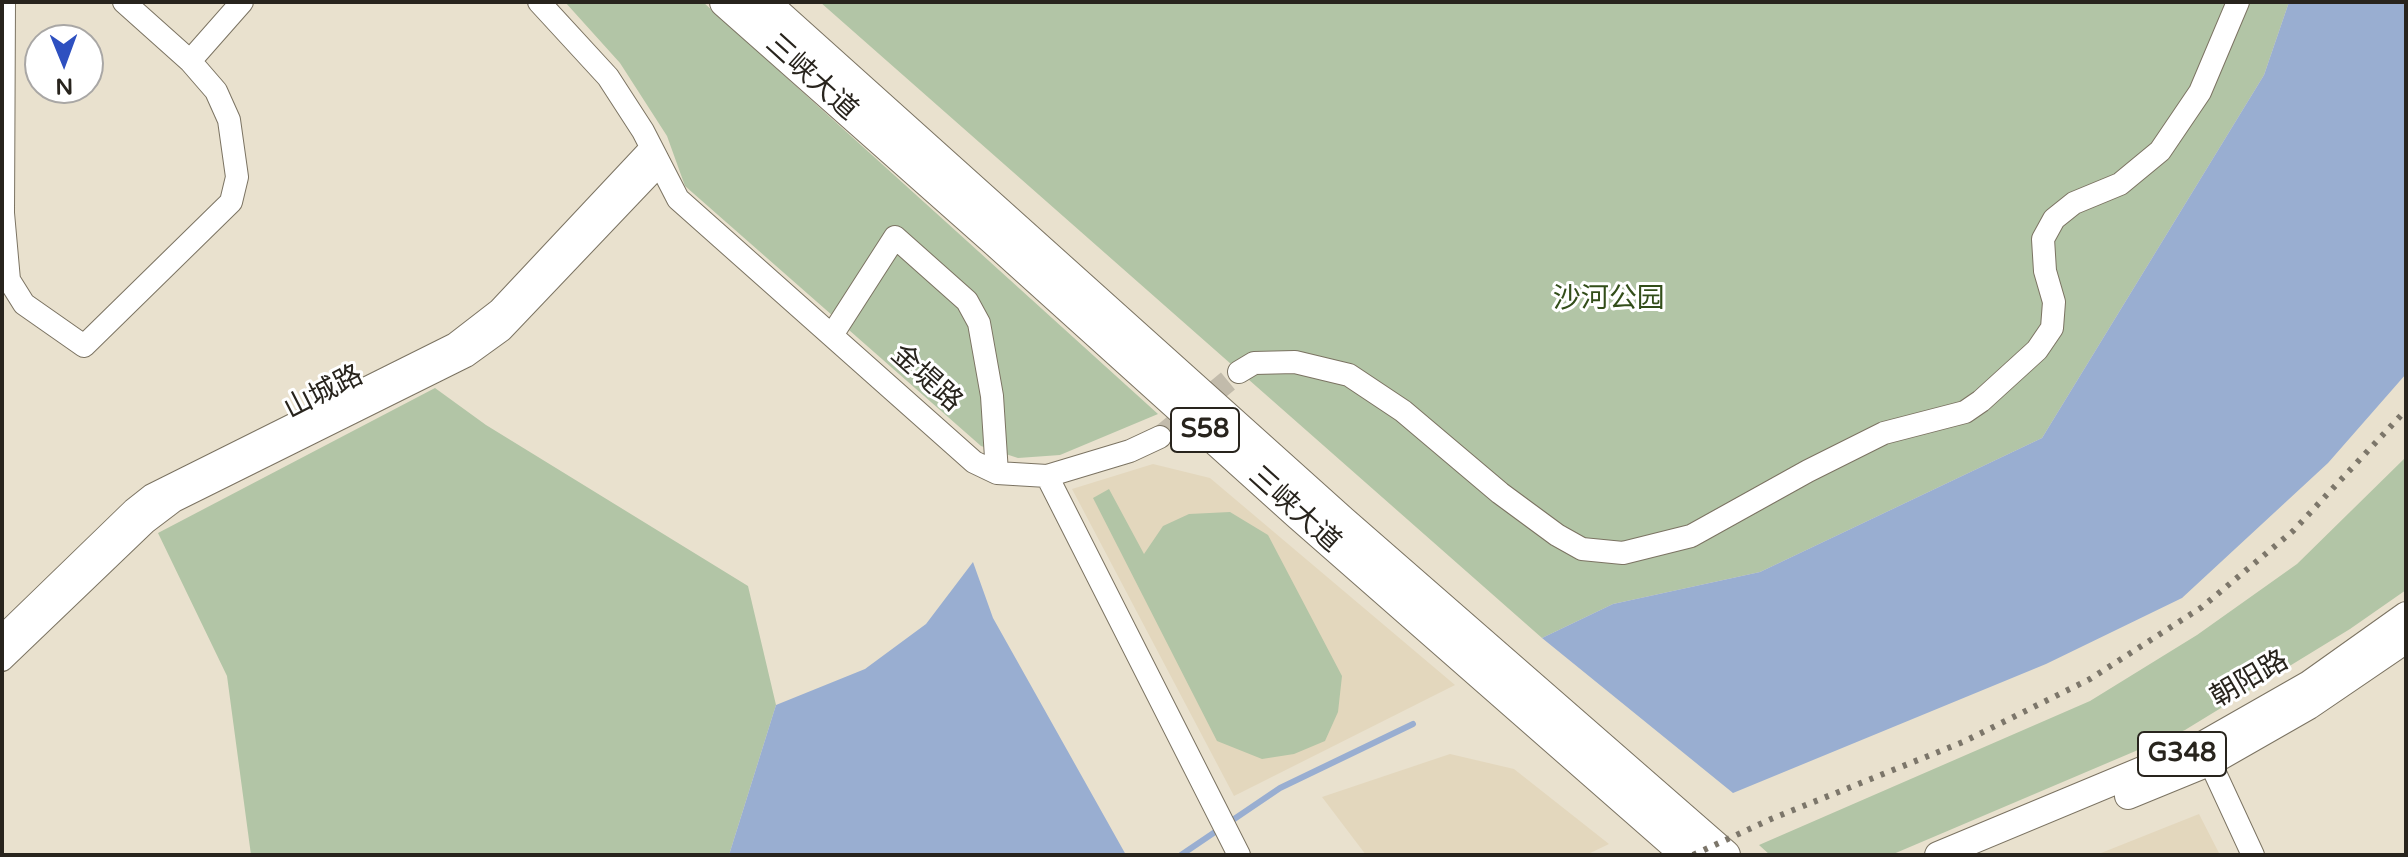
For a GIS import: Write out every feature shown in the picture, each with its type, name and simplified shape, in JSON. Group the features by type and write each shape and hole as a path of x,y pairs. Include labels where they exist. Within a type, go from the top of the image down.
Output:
{"highway":[{"name":"三峡大道","path":"725,2 1298,514 1687,855"},
{"name":"三峡大道","path":"764,2 1342,521 1725,855"}],"main road":[{"name":"朝阳路","path":"1938,855 2206,754 2406,615"},
{"name":"朝阳路","path":"1984,855 2309,706 2406,640"}],"street":[{"path":"4,2 3,213 9,280 24,304 84,346 231,202 237,177 229,120 216,91 190,61 124,2"},
{"path":"190,61 242,2"},
{"name":"金堤路","path":"539,2 608,77 678,199 974,462 997,473 1047,476"},
{"path":"1239,372 1254,363 1295,362 1349,375 1403,411 1500,493 1557,535 1582,549 1623,553 1691,536 1794,478 1884,433 1965,412 2037,350 2052,328 2054,302 2045,271 2043,239 2054,219 2074,203 2120,184 2160,151 2200,92 2238,2"},
{"name":"山城路","path":"2,637 152,495 455,344 499,310 655,156"},
{"name":"山城路","path":"2,660 145,523 174,501 466,356 502,330 655,156"},
{"path":"832,335 895,237 967,301 979,323 992,396 997,473"},
{"path":"1160,437 1130,451 1047,476 1234,847"},
{"path":"2206,754 2253,855"}],"shaded area":[{"path":"1153,464 1210,478 1455,685 1234,796 1072,489"},
{"path":"1450,754 1514,769 1609,844 1586,855 1366,855 1322,797"},
{"path":"2199,814 2220,855 2096,855"}],"green space":[{"path":"565,2 703,2 1158,414 1060,455 1018,458 981,446 685,186 667,136 620,63"},
{"name":"沙河公园","path":"820,2 2289,2 2264,75 2042,438 1760,572 1613,604 1542,638"},
{"path":"435,388 486,425 748,586 776,705 729,855 251,855 227,676 158,533"},
{"path":"2406,457 2406,590 2350,629 2185,730 1891,855 1770,855 1759,845 2090,701 2197,635 2297,564"},
{"path":"1109,489 1144,554 1163,526 1189,514 1230,512 1268,535 1342,676 1338,712 1325,741 1294,754 1262,759 1217,741 1093,498"}],"water":[{"path":"2289,2 2406,2 2406,374 2328,463 2182,598 2046,664 1733,793 1542,638 1613,604 1760,572 2042,438 2264,75"},
{"path":"973,562 993,618 1126,855 729,855 776,705 865,669 926,624"}],"waterway":[{"path":"1181,855 1280,788 1413,724"}],"tunnel":[{"path":"1160,437 1239,372"}],"railway":[{"path":"1693,855 1771,819 1963,742 2090,679 2202,607 2293,531 2406,410"}]}
